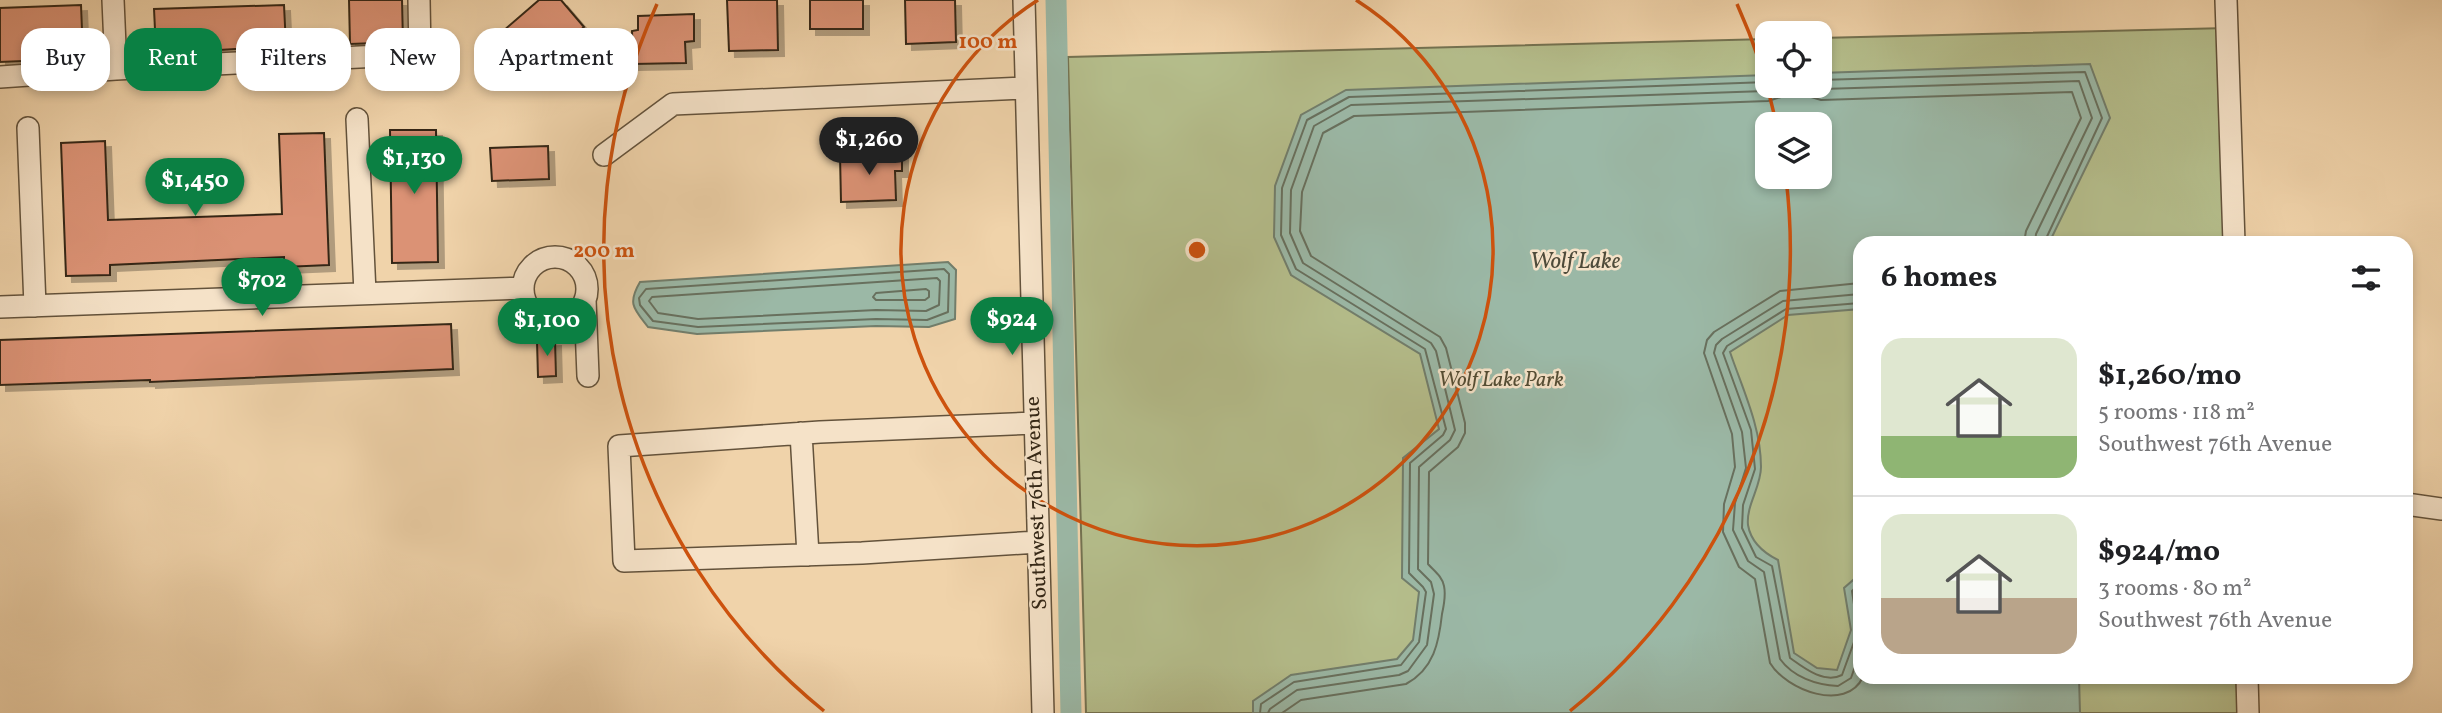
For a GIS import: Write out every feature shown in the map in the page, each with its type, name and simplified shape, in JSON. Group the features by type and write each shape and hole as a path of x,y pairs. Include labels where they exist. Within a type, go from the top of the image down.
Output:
{"street":[{"path":"113,0 116,69"},
{"path":"0,77 420,54 419,0"},
{"name":"Southwest 76th Avenue","path":"1024,0 1043,713"},
{"path":"2226,0 2234,236"},
{"path":"604,155 673,104 1026,88"},
{"path":"357,119 365,293"},
{"path":"28,128 35,306"},
{"path":"585,300 572,316 562,320 543,319 528,306 523,288 525,277 531,267 550,257 561,258 580,269 587,289 585,300 588,376"},
{"path":"0,307 523,288"},
{"path":"1035,423 801,433 619,446 624,561 807,555 1038,542"},
{"path":"801,433 807,555"},
{"path":"2413,505 2442,509"},
{"path":"2247,684 2248,713"}],"green space":[{"name":"Wolf Lake Park","path":"2227,28 2233,236 1853,236 1853,684 2245,684 2246,713 1086,713 1068,57 1755,39 1755,98 1832,98 1832,38"}],"water":[{"name":"Wolf Lake","path":"2090,64 2110,118 2052,236 1853,236 1853,310 1788,315 1730,352 1750,409 1760,452 1759,482 1749,510 1748,525 1759,547 1778,560 1794,653 1817,668 1837,670 1851,630 1844,588 1853,580 1853,684 2079,684 2080,713 1253,713 1253,701 1291,675 1397,659 1413,640 1419,592 1402,578 1403,458 1439,429 1420,354 1291,275 1274,237 1275,186 1301,115 1346,90 1755,75 1755,98 1832,98 1832,73"},
{"path":"948,262 956,270 955,319 929,327 876,326 697,334 648,327 636,311 633,301 640,282"}],"building":[{"path":"349,0 402,0 403,28 365,28 365,43 351,44"},
{"path":"539,0 561,0 584,27 583,28 506,28"},
{"path":"727,0 777,0 778,50 729,51"},
{"path":"810,0 863,0 863,29 810,29"},
{"path":"905,0 955,0 956,42 906,44"},
{"path":"81,5 82,28 21,28 21,61 0,62 0,8"},
{"path":"284,5 285,28 236,28 236,49 222,50 222,28 155,28 154,9"},
{"path":"694,14 694,41 685,42 686,63 638,64 638,16"},
{"path":"390,130 436,130 438,262 392,263"},
{"path":"324,133 329,265 284,267 284,257 110,265 110,275 66,276 61,143 105,141 108,220 282,214 279,134"},
{"path":"548,146 549,179 492,181 490,148"},
{"path":"902,153 902,171 895,171 896,200 841,202 840,155"},
{"path":"451,324 453,369 150,382 0,385 0,340"},
{"path":"555,340 556,376 538,377 537,341"}],"waterway":[{"path":"1056,0 1071,713"}]}
